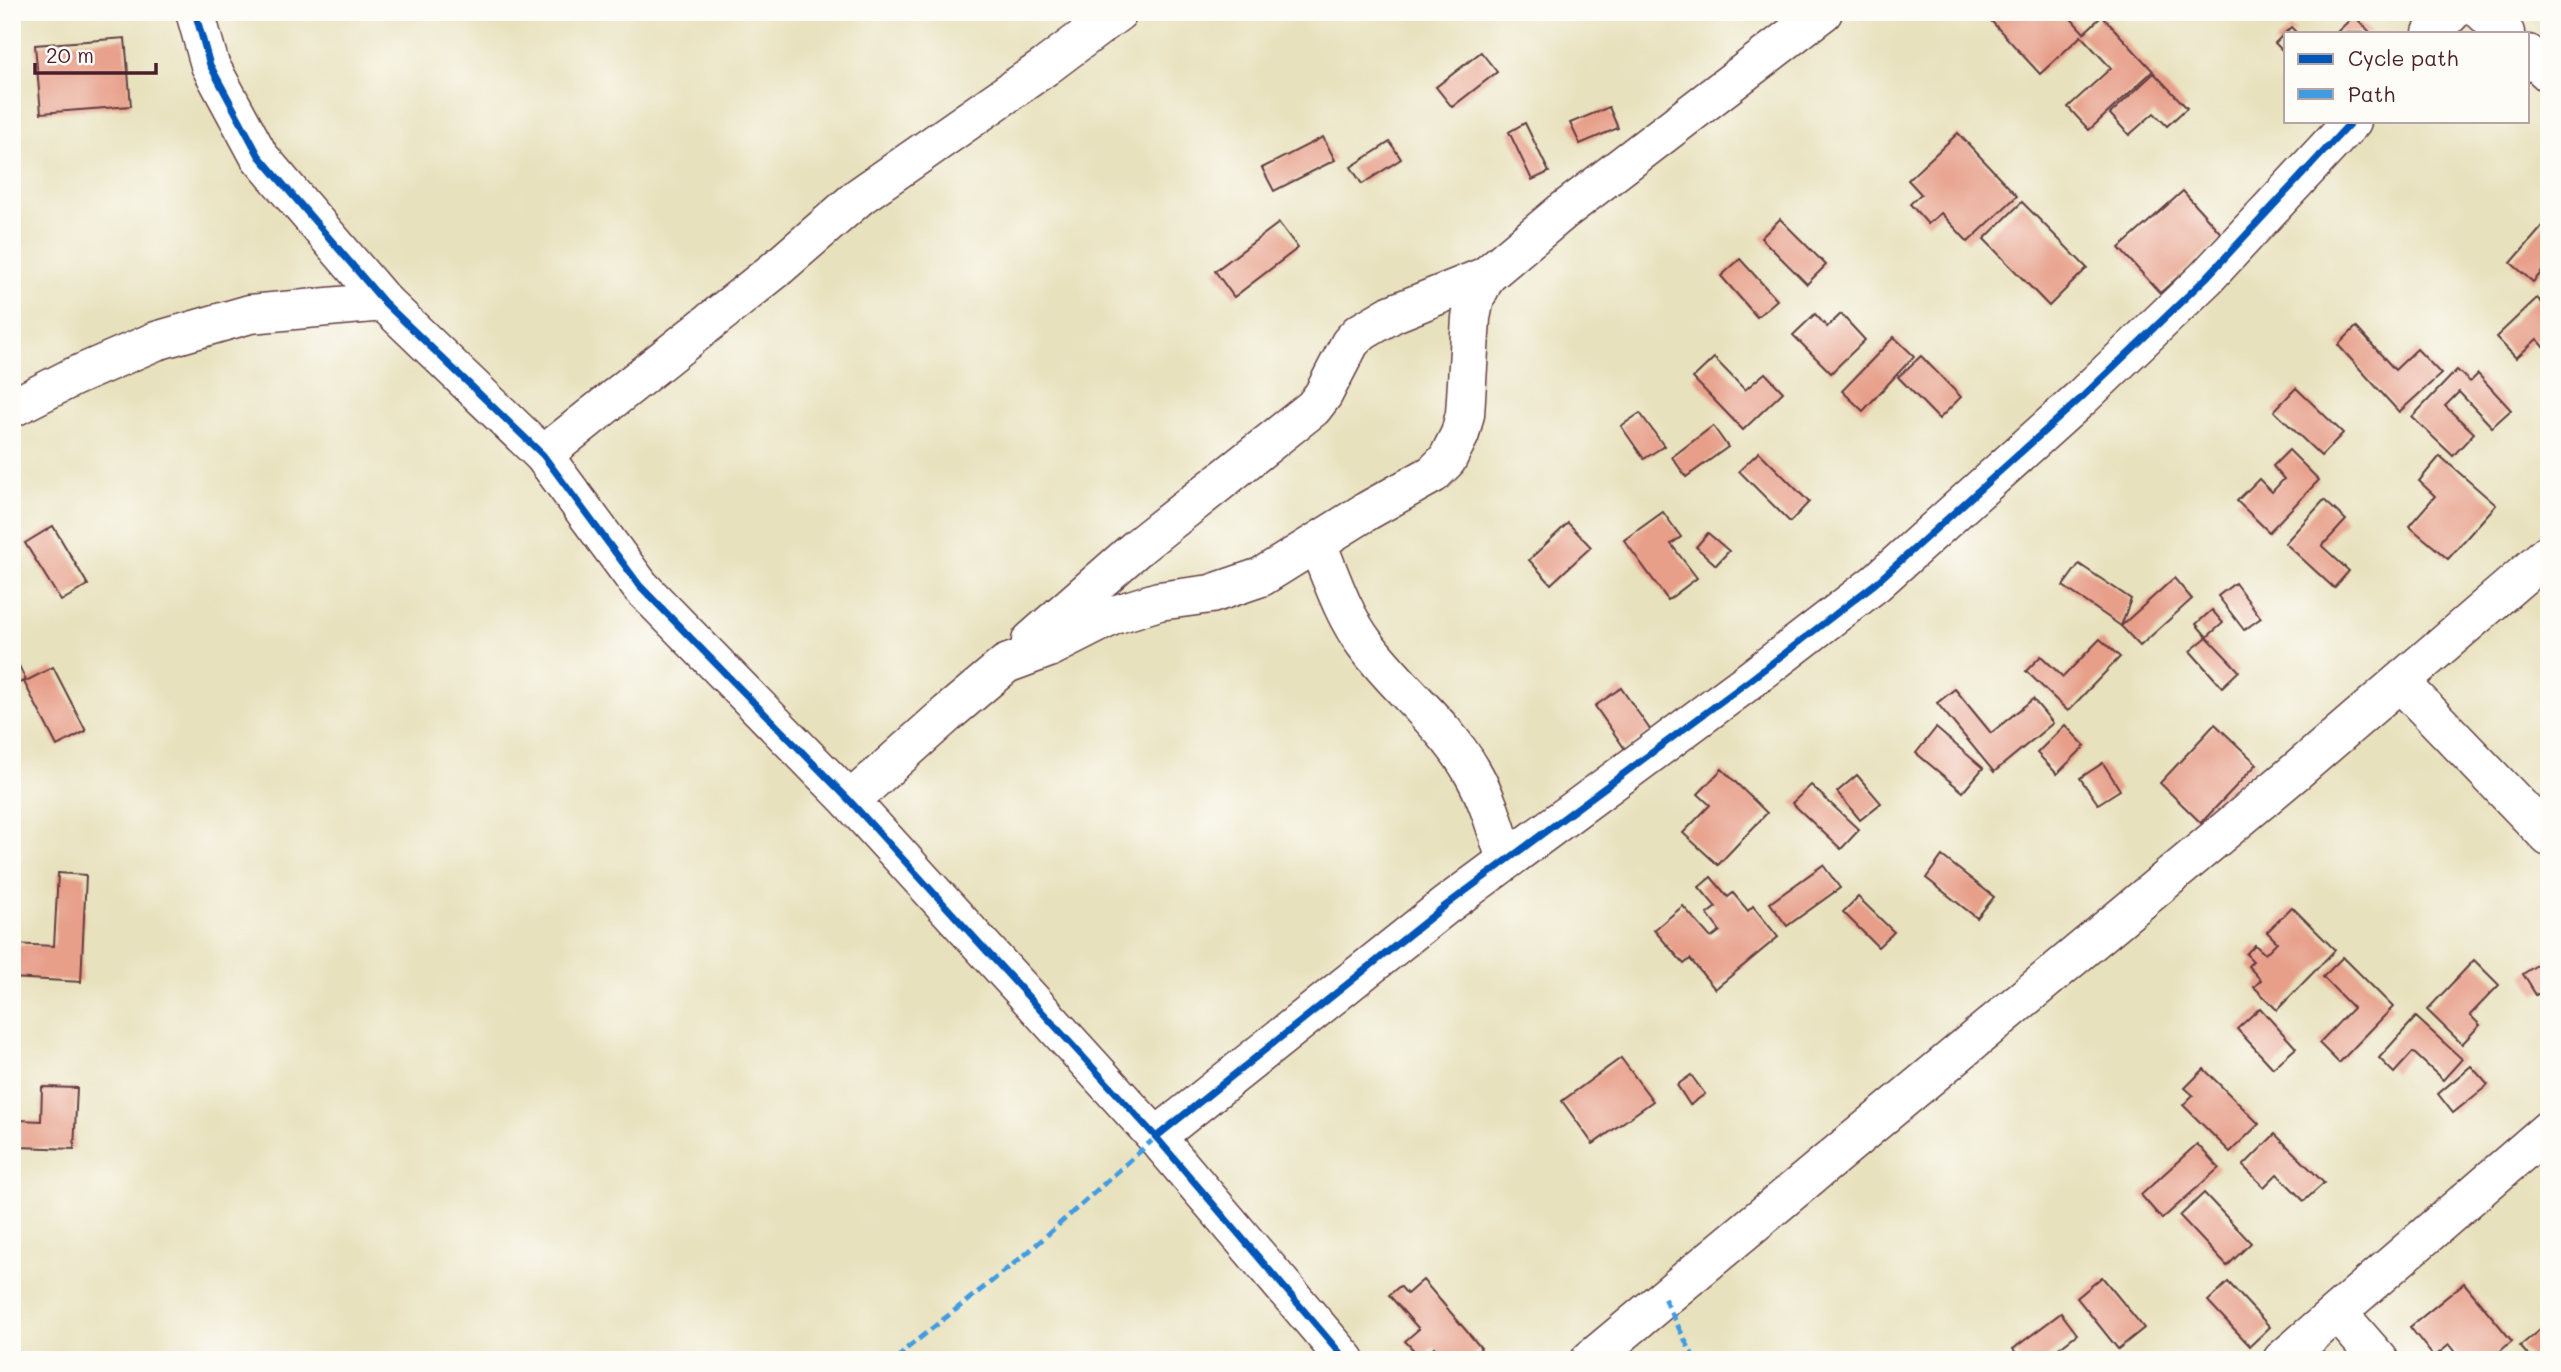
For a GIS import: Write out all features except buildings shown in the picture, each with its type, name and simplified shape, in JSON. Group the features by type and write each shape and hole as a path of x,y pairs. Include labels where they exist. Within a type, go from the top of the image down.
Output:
{"street":[{"path":"195,12 210,65 259,156 384,303 543,455 640,586 850,801 1156,1137 1346,1360"},
{"path":"543,455 775,270 860,195 1045,67 1118,12"},
{"path":"850,801 1138,547 1313,408 1323,395 1350,343 1358,334 1392,314 1486,276 1562,212 1823,12"},
{"path":"2433,32 2452,12"},
{"path":"2483,12 2504,32"},
{"path":"2530,56 2549,73"},
{"path":"1156,1137 1506,860 1750,680 1876,583 2080,399 2206,278 2351,122"},
{"path":"1006,664 1049,648 1114,615 1159,601 1211,594 1261,577 1433,474 1455,448 1465,414 1471,318 1475,298 1486,276"},
{"path":"12,408 156,341 250,314 384,303"},
{"path":"1317,543 1340,601 1364,643 1448,739 1471,770 1489,808 1506,860"},
{"path":"1590,1360 2293,774 2549,553"},
{"path":"2400,682 2549,837"},
{"path":"2282,1360 2549,1129"},
{"path":"2339,1313 2379,1360"}],"marked path":[{"path":"897,1360 906,1349 1026,1254 1156,1137"},
{"path":"1664,1298 1695,1360"}],"cycle path":[{"path":"195,12 210,65 259,156 384,302 543,455 640,586 850,801 1156,1137 1346,1360"},
{"path":"1156,1137 1445,906 1876,583 2080,399 2206,278 2351,122"}]}
